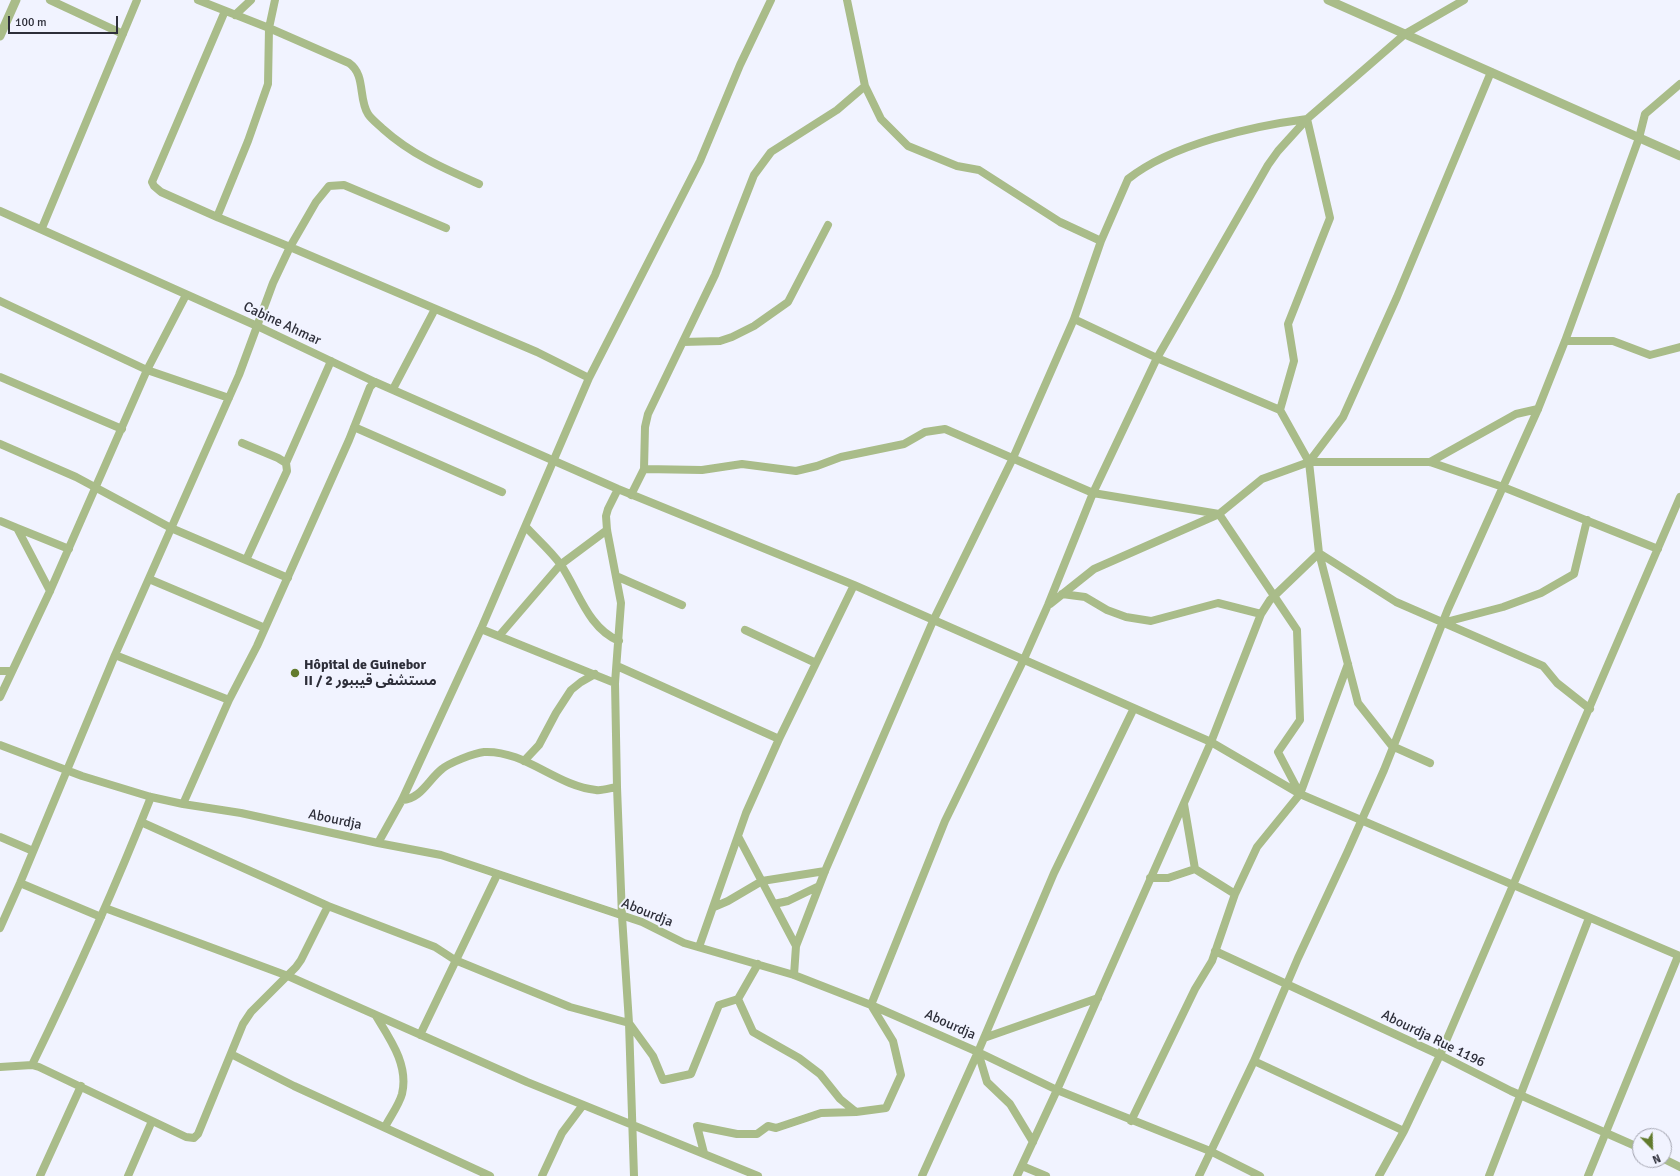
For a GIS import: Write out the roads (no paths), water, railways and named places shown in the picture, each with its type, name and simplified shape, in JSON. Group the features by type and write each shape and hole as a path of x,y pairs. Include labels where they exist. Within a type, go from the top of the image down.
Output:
{"street":[{"path":"0,36 16,0"},
{"path":"50,0 123,34"},
{"path":"42,228 137,0"},
{"path":"198,0 269,28 349,63 357,73 367,112 374,120 397,141 430,163 479,184"},
{"path":"235,15 251,0"},
{"path":"217,217 248,140 268,84 269,28 275,0"},
{"path":"378,843 402,800 481,629 589,378 700,161 740,65 771,0"},
{"path":"847,0 865,86 881,118 908,146 957,166 979,170 1060,222 1101,241"},
{"path":"1330,0 1680,156"},
{"path":"704,1153 697,1126 737,1134 757,1134 768,1126 776,1128 821,1112 856,1112 886,1108 901,1074 893,1041 871,1005 945,821 1024,659 1048,605 1093,493 1157,358 1268,165 1278,151 1307,118 1406,34 1464,0"},
{"path":"225,11 152,182 154,186 161,192 217,217 537,352 589,378"},
{"path":"1309,462 1343,417 1397,297 1491,72"},
{"path":"1199,1176 1254,1061 1287,984 1361,821 1442,623 1538,409 1565,341 1638,138 1644,114 1680,84"},
{"path":"631,495 644,469 645,427 648,414 715,275 754,175 771,152 837,110 865,86"},
{"path":"794,975 796,946 825,871 933,621 1014,458 1074,319 1101,241 1128,179 1137,172 1189,146 1276,123 1307,118"},
{"path":"1280,410 1294,361 1288,324 1330,218 1307,118"},
{"path":"0,928 115,656 244,363 273,283 290,247 316,202 328,186 344,185 446,228"},
{"name":"Cabine Ahmar","path":"0,211 42,228 186,295 257,326 375,382 631,495 854,585 933,621 1024,659 1211,742 1300,794 1514,887 1679,956"},
{"path":"683,342 720,341 732,337 754,326 788,302 828,225"},
{"path":"0,697 69,549 147,370 186,295"},
{"path":"0,301 147,370 228,398"},
{"path":"393,389 435,309"},
{"path":"1074,319 1157,358 1280,410 1309,462 1318,553 1358,703 1392,746 1430,763"},
{"path":"1565,341 1613,342 1650,355 1680,347"},
{"path":"246,560 287,470 286,463 331,362"},
{"path":"0,377 122,428"},
{"path":"183,804 229,700 288,578 370,387 375,382"},
{"path":"1430,462 1516,414 1538,409"},
{"path":"354,427 502,492"},
{"path":"644,469 702,470 742,464 796,471 817,466 841,457 904,444 925,432 945,429 1093,493 1218,514 1296,630 1300,720 1278,752 1300,794"},
{"path":"242,443 278,458 286,463"},
{"path":"0,444 76,477 171,528 288,578"},
{"path":"1048,605 1094,569 1218,514 1262,479 1309,462 1430,462 1503,487 1658,549"},
{"path":"618,489 608,509 607,530 621,603 615,683 617,787 622,916 629,1023 634,1176"},
{"path":"1379,1176 1404,1132 1440,1055 1514,887 1680,497"},
{"path":"1442,623 1503,608 1541,592 1574,574 1587,520"},
{"path":"0,521 69,549"},
{"path":"526,527 560,565 591,618 605,634 619,641"},
{"path":"17,528 50,591"},
{"path":"499,636 560,565 607,530"},
{"path":"1017,1176 1057,1090 1211,742 1261,614 1274,597 1318,553"},
{"path":"1318,553 1396,602 1543,666 1557,683 1590,709"},
{"path":"616,576 682,605"},
{"path":"149,579 265,628"},
{"path":"699,947 739,838 746,813 779,739 854,585"},
{"path":"1062,594 1085,597 1106,610 1126,617 1151,621 1218,603 1261,614"},
{"path":"481,629 615,683"},
{"path":"745,630 816,663"},
{"path":"115,656 229,700"},
{"path":"1131,1120 1195,989 1212,961 1235,894 1257,847 1300,794 1348,664"},
{"path":"617,666 779,739"},
{"path":"0,671 12,671"},
{"path":"524,761 539,745 556,713 571,690 580,682 595,674"},
{"path":"922,1176 978,1052 1054,873 1134,708"},
{"name":"Abourdja","path":"1,747 102,783 183,804 241,813 378,843 441,855 497,875 642,922 684,943 794,975 871,1005 978,1052 1057,1090 1210,1151 1260,1176"},
{"path":"402,800 416,797 442,768 483,752 499,753 524,761 578,787 597,790 617,787"},
{"path":"32,1065 105,908 151,796"},
{"path":"1184,803 1196,869 1235,894"},
{"path":"141,822 328,906 435,947 455,960 570,1007 629,1023 653,1056 662,1080 691,1074 719,1005 738,999 758,964"},
{"path":"0,837 33,851"},
{"path":"739,838 796,946"},
{"path":"1150,878 1168,878 1196,869"},
{"path":"714,907 728,901 762,881 825,871"},
{"path":"420,1035 497,875"},
{"path":"20,883 101,917"},
{"path":"774,904 788,901 819,886"},
{"path":"0,1068 32,1065 81,1086 186,1137 194,1138 198,1134 242,1024 251,1012 288,976 302,960 328,906"},
{"path":"105,908 288,976 527,1082 758,1176"},
{"path":"1489,1176 1589,918"},
{"name":"Abourdja Rue 1196","path":"1216,951 1440,1055 1520,1095 1632,1144"},
{"path":"1588,1176 1679,956"},
{"path":"984,1038 1098,998"},
{"path":"738,999 753,1032 799,1058 820,1074 840,1099 856,1112"},
{"path":"376,1015 390,1038 402,1065 402,1094 385,1127"},
{"path":"978,1052 987,1082 1010,1104 1033,1142"},
{"path":"231,1054 294,1086 490,1176"},
{"path":"1254,1061 1404,1132"},
{"path":"40,1176 81,1086"},
{"path":"542,1176 562,1134 584,1105"},
{"path":"128,1176 152,1121"},
{"path":"1022,1166 1046,1176"}],"place":[{"name":"Hôpital de Guinebor II / مستشفى قيببور 2","path":"295,673"}]}
